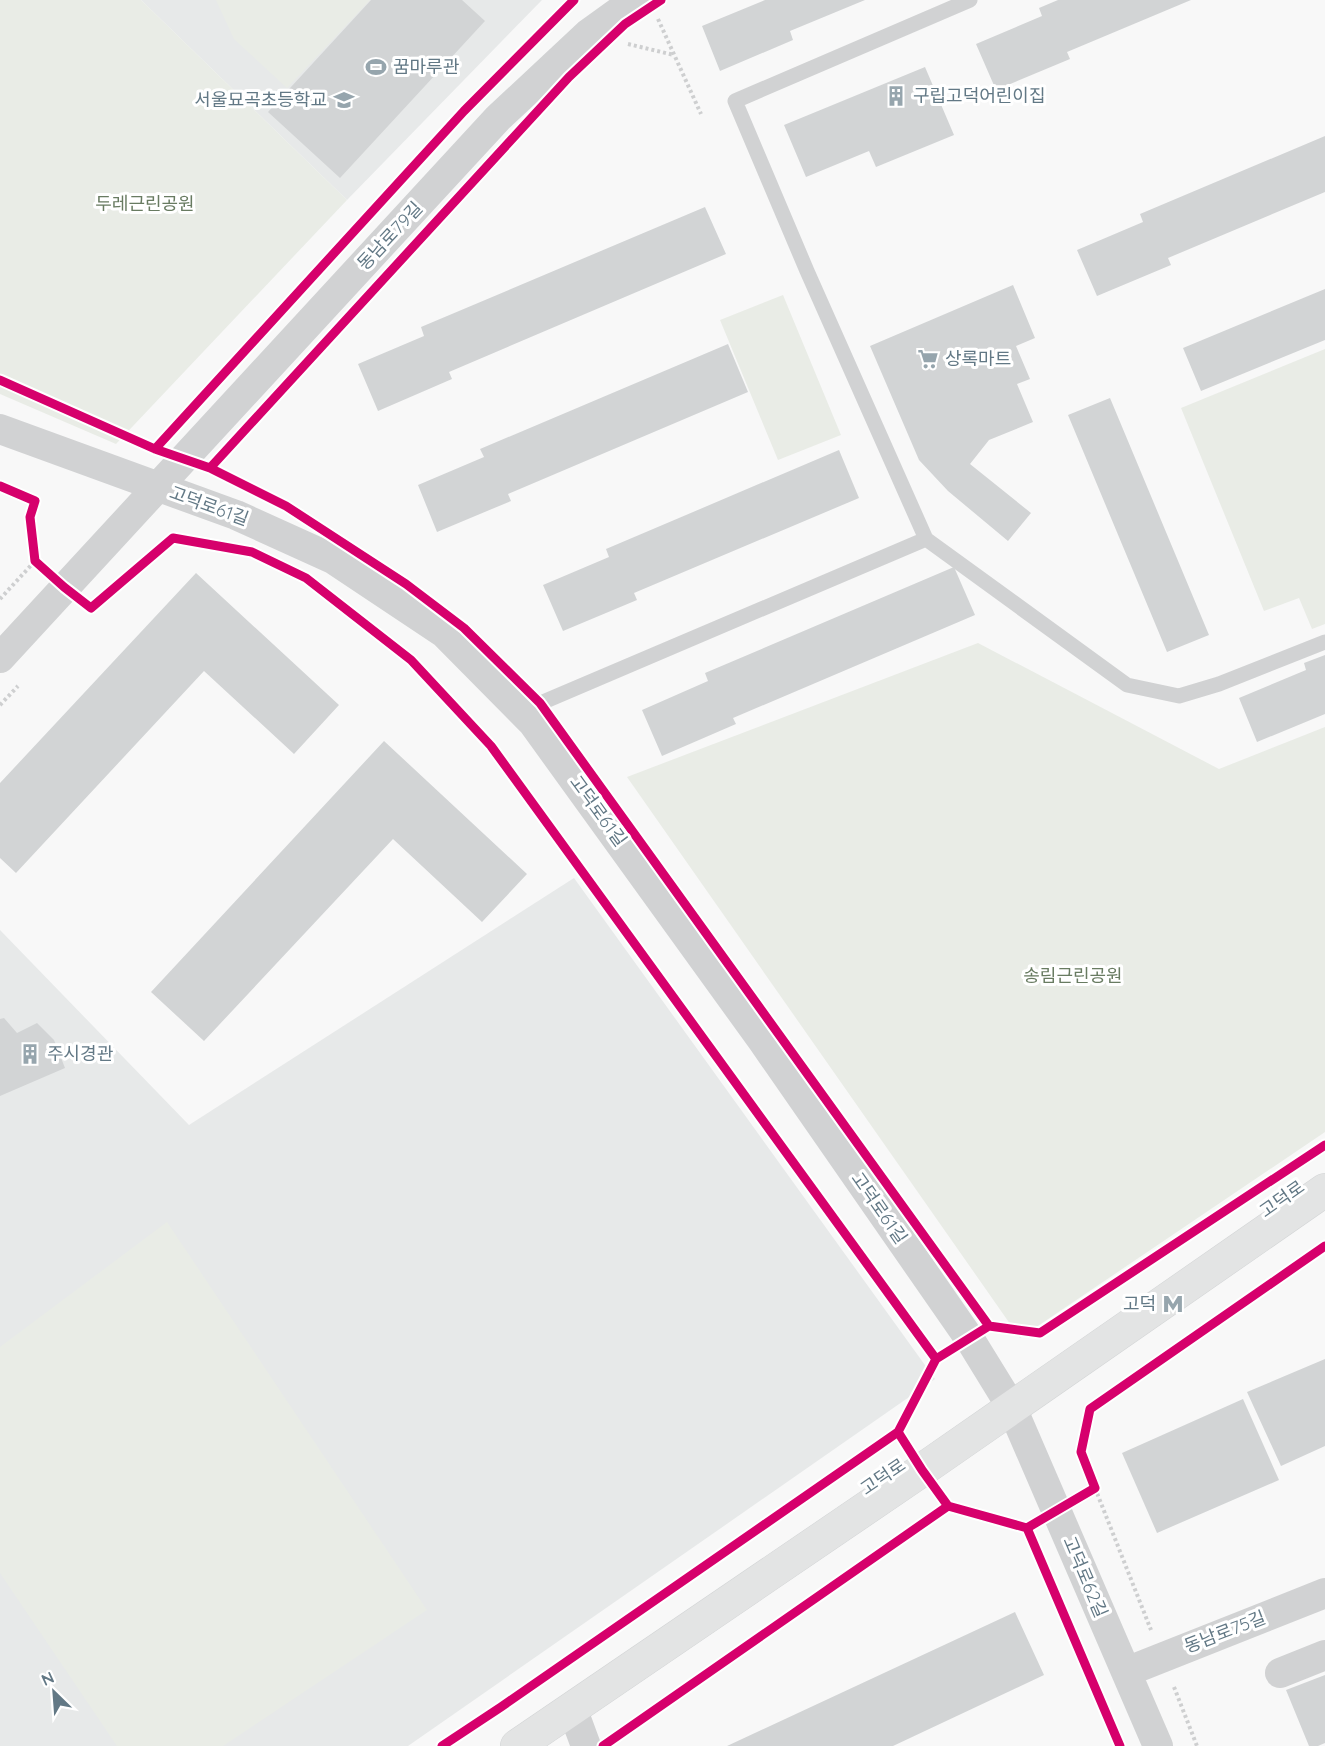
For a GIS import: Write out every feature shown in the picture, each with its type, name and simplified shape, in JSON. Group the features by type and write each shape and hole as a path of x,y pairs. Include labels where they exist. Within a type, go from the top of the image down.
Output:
{"main road":[{"name":"고덕로","path":"517,1746 1012,1408 1325,1190"}],"street":[{"name":"동남로79길","path":"0,658 498,118 588,34 646,8"},
{"name":"고덕로61길","path":"0,429 236,515 333,559 444,633 533,723 618,838 969,1338 1012,1408"},
{"name":"고덕로62길","path":"1012,1408 1158,1746"},
{"name":"동남로75길","path":"1126,1672 1325,1593"},
{"path":"1280,1673 1325,1655"},
{"path":"572,1708 586,1746"}],"lane":[{"path":"970,0 735,101 807,271 926,539 1127,685 1179,696 1219,684 1325,642"},
{"path":"522,711 926,539"}],"path":[{"path":"646,8 674,55 701,114"},
{"path":"620,42 674,55"},
{"path":"34,550 35,561 64,587"},
{"path":"0,599 35,561"},
{"path":"1056,1511 1094,1483 1197,1746"}],"shaded area":[{"name":"서울묘곡초등학교","path":"141,0 542,0 347,200"},
{"path":"574,878 935,1379 408,1746 0,1746 0,930 189,1125"}],"green space":[{"name":"두레근린공원","path":"0,0 141,0 347,200 116,444 0,394"},
{"path":"216,0 370,0 287,88 234,39"},
{"path":"783,295 841,435 778,460 720,320"},
{"path":"1325,349 1325,624 1312,629 1299,598 1264,611 1181,408"},
{"name":"송림근린공원","path":"978,643 1219,769 1325,727 1325,1132 1020,1338 627,777"},
{"path":"167,1222 427,1610 223,1746 117,1746 0,1573 0,1347"}],"building":[{"name":"꿈마루관","path":"371,0 462,0 485,21 340,178 268,112"},
{"path":"765,0 865,0 790,31 793,40 720,71 702,26"},
{"path":"1058,0 1191,0 1067,52 1070,59 996,90 976,44 1042,16 1039,8"},
{"name":"구립고덕어린이집","path":"925,67 954,135 876,167 869,151 806,177 784,125"},
{"path":"1325,136 1325,192 1168,258 1171,265 1097,296 1077,250 1143,222 1140,214"},
{"path":"705,207 726,254 449,372 452,379 378,411 358,364 424,336 421,327"},
{"path":"1013,285 1035,338 1016,346 1030,379 1017,384 1033,422 989,440 970,464 1031,513 1008,541 948,491 919,460 870,346"},
{"path":"1325,289 1325,340 1201,391 1183,348"},
{"path":"728,344 748,392 508,494 511,501 437,532 418,485 484,457 480,449"},
{"path":"1110,398 1209,635 1167,652 1068,415"},
{"path":"839,450 859,498 634,593 637,600 563,631 543,585 609,557 606,549"},
{"path":"954,567 975,615 733,718 736,724 662,756 642,710 708,681 705,673"},
{"path":"196,573 339,705 294,754 204,671 16,873 0,858 0,783"},
{"path":"1325,655 1325,714 1257,742 1239,698 1306,670 1304,663"},
{"path":"384,741 527,874 482,922 393,839 204,1041 151,992"},
{"name":"주시경관","path":"4,1018 17,1033 37,1023 54,1040 65,1068 0,1096 0,1019"},
{"path":"1325,1359 1325,1446 1281,1466 1247,1392"},
{"path":"1243,1399 1279,1480 1157,1533 1122,1453"},
{"path":"1015,1612 1044,1675 893,1746 727,1746"},
{"path":"1325,1675 1325,1743 1309,1746 1286,1690"}],"cycle path":[{"path":"155,449 464,111 574,0"},
{"path":"210,468 569,77 625,24 661,0"},
{"path":"0,380 155,449 210,468 286,506 406,584 464,628 540,703 989,1326"},
{"path":"0,486 35,501 30,517 35,561 91,608 173,538 252,552 306,578 411,660 491,746 936,1359"},
{"path":"442,1746 898,1432 936,1359 989,1326 1040,1333 1325,1145"},
{"path":"603,1746 948,1506 1027,1528 1095,1488 1081,1452 1090,1409 1325,1246"},
{"path":"898,1432 948,1506"},
{"path":"1027,1528 1120,1746"}],"place":[{"name":"꿈마루관","path":"376,67"},
{"name":"구립고덕어린이집","path":"896,96"},
{"name":"서울묘곡초등학교","path":"344,100"},
{"name":"상록마트","path":"928,359"},
{"name":"주시경관","path":"30,1054"},
{"name":"고덕","path":"1173,1304"}]}
